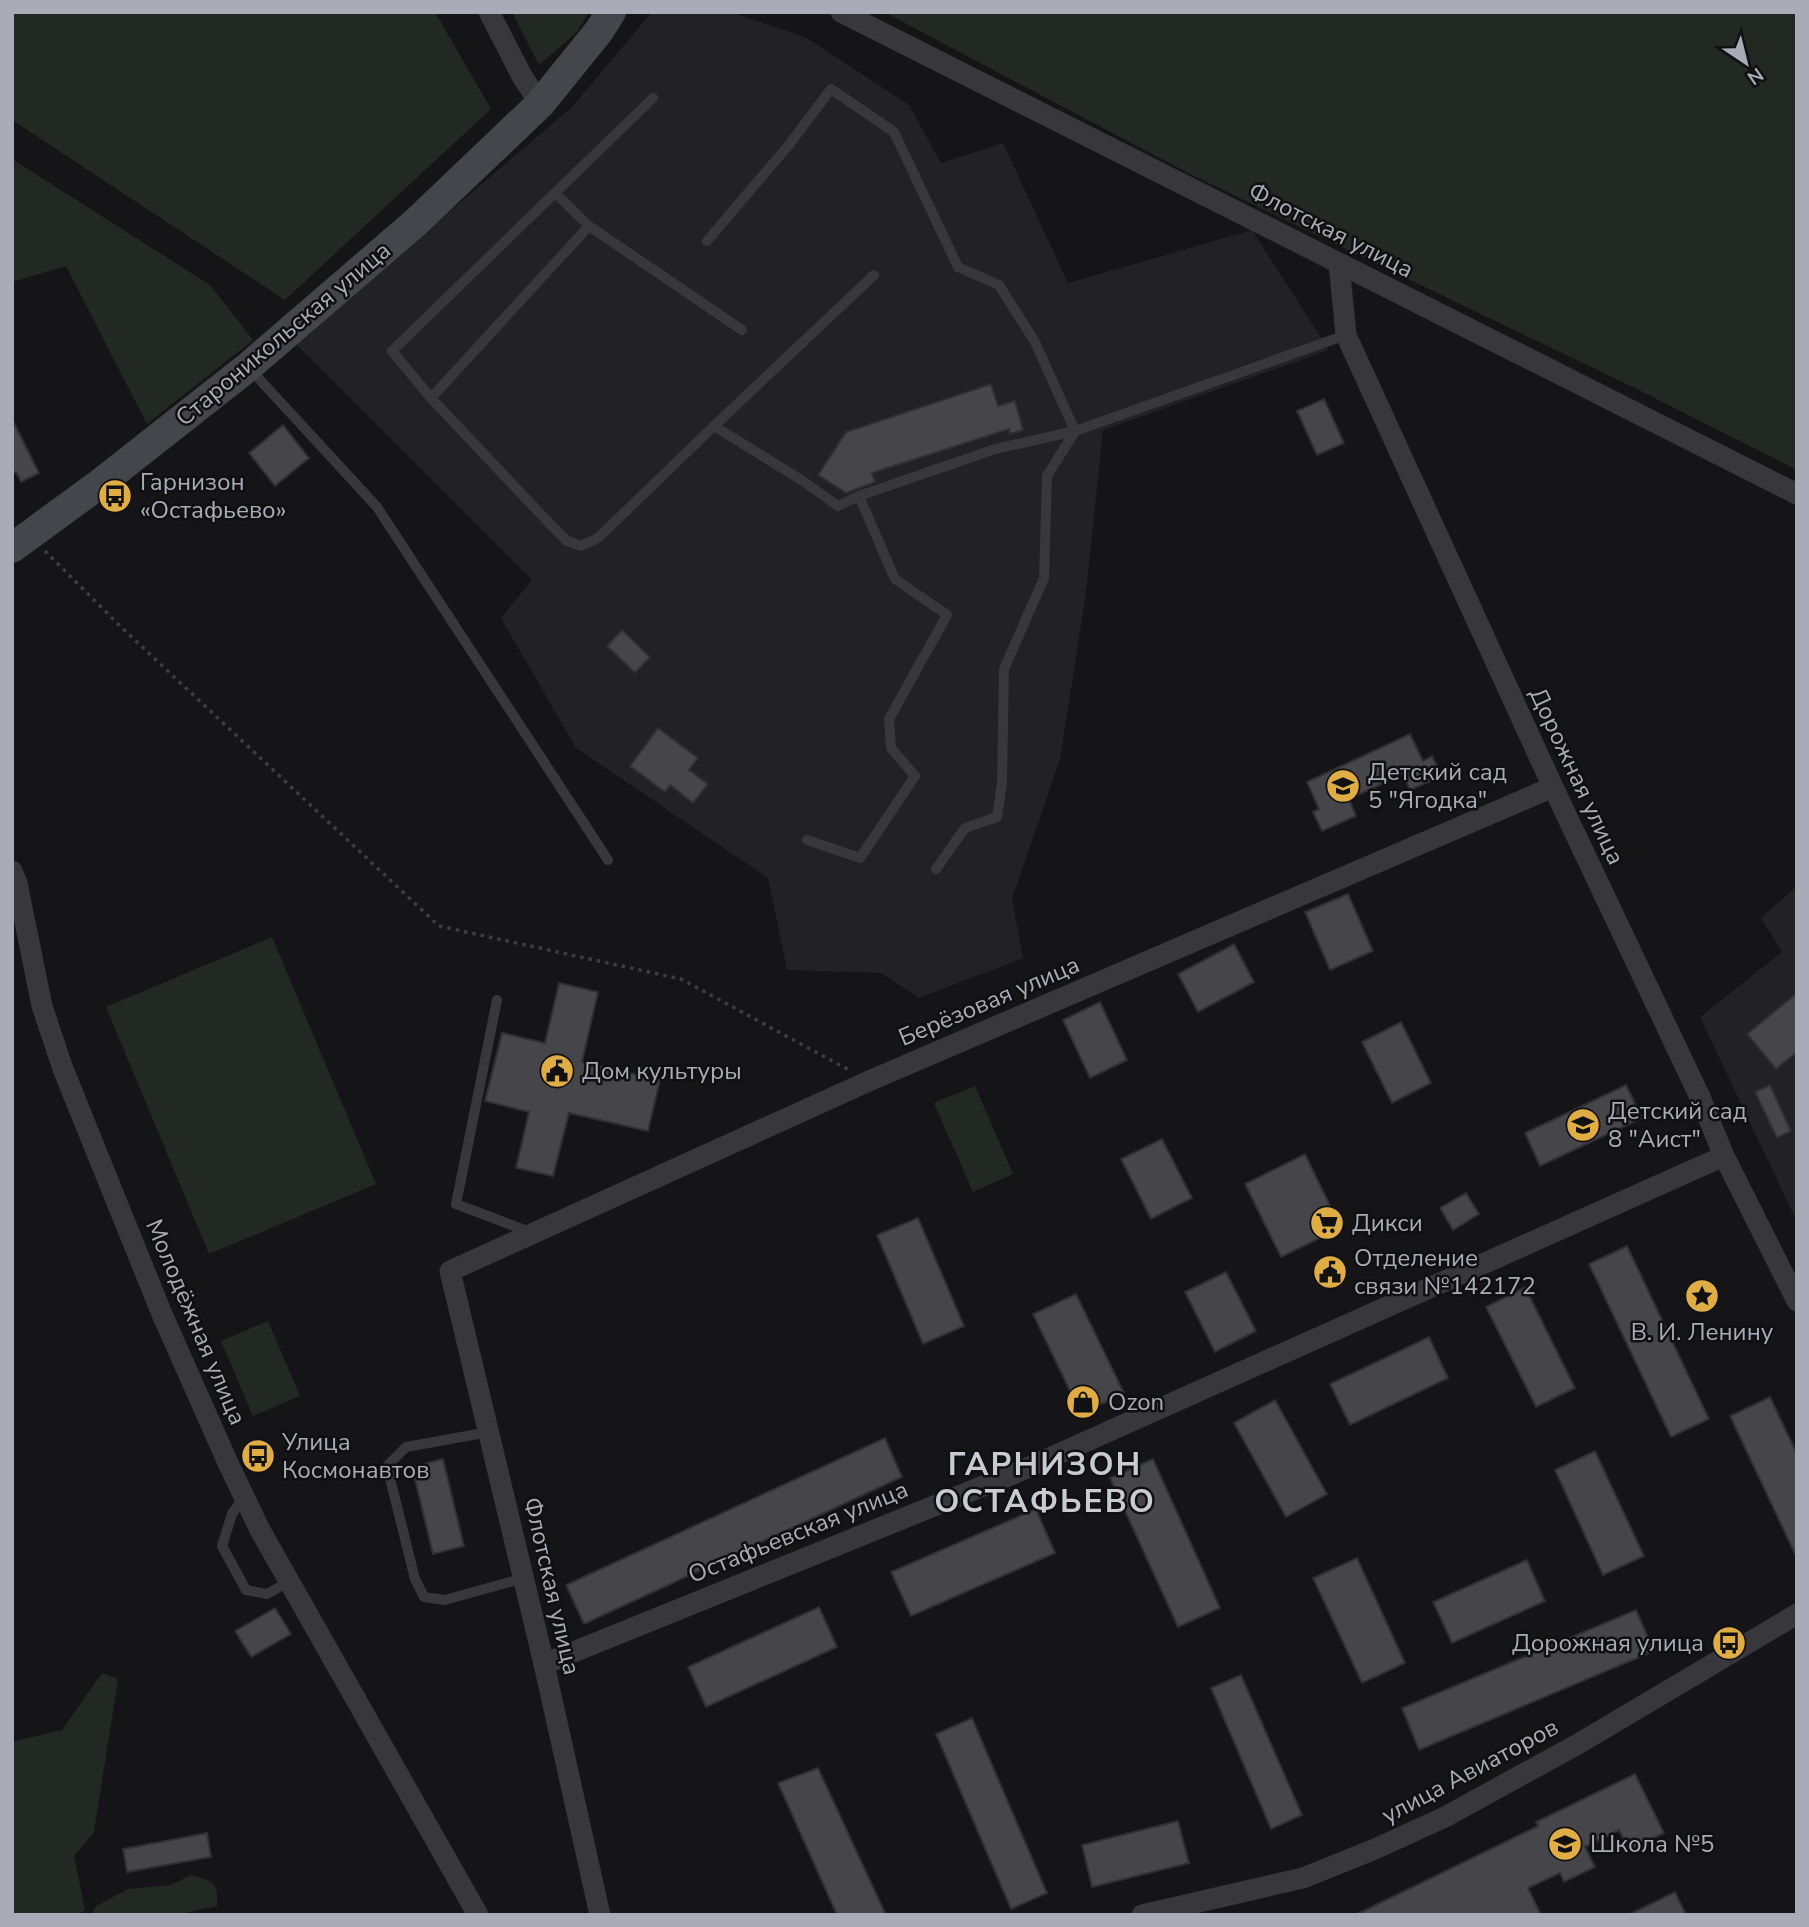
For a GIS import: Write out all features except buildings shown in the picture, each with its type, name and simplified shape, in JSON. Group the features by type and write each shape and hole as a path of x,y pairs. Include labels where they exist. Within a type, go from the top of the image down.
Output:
{"street":[{"path":"489,12 522,76 540,104"},
{"name":"Староникольская улица","path":"12,548 102,482 248,367 415,223 540,104 599,32 611,12"},
{"name":"Флотская улица","path":"841,12 1797,494"},
{"name":"Дорожная улица","path":"1339,264 1346,335 1553,787 1699,1095 1724,1156 1797,1301"},
{"name":"Берёзовая улица","path":"450,1271 869,1081 1553,787"},
{"name":"Молодёжная улица","path":"12,871 17,883 42,1006 63,1069 162,1314 260,1530 478,1915"},
{"name":"Остафьевская улица","path":"544,1664 1018,1472 1724,1156"},
{"name":"Флотская улица","path":"450,1271 524,1578 600,1915"},
{"name":"улица Авиаторов","path":"1142,1915 1303,1878 1445,1817 1578,1744 1797,1614"}],"lane":[{"path":"707,241 788,146 831,89 894,132 958,267 999,285 1035,342 1075,432"},
{"path":"653,98 392,351 431,398 567,541 581,546 598,538 874,275"},
{"path":"555,192 589,226 742,330"},
{"path":"431,398 589,226"},
{"path":"714,426 838,506 859,496 995,449 1075,432 1346,335"},
{"path":"248,367 377,507 608,860"},
{"path":"936,869 965,828 997,817 1002,783 1004,668 1044,578 1047,476 1075,432"},
{"path":"807,840 860,858 915,776 891,748 889,719 947,615 895,579 859,496"},
{"path":"497,1000 456,1204 533,1233"},
{"path":"489,1432 406,1447 387,1466 415,1580 424,1597 446,1601 524,1578"},
{"path":"244,1497 232,1514 222,1546 246,1590 267,1594 288,1582"}],"path":[{"path":"43,550 121,627 439,926 681,979 869,1081"}],"shaded area":[{"path":"12,12 435,12 491,109 285,300 12,120"},
{"path":"512,12 589,12 577,32 539,65"},
{"path":"652,12 730,12 807,38 909,105 941,163 1003,143 1068,283 1252,230 1329,350 1103,430 1086,593 1060,759 1012,899 1023,958 919,998 881,973 787,970 768,878 576,748 501,618 532,580 295,343 572,107"},
{"path":"884,12 1797,12 1797,470 1639,390 1190,174"},
{"path":"12,159 210,285 253,340 147,424 66,266 12,282"},
{"path":"1797,886 1797,1222 1700,1017 1782,952 1761,918"},
{"path":"272,937 376,1184 209,1254 106,1007"},
{"path":"975,1086 1013,1174 973,1192 934,1103"},
{"path":"268,1321 300,1396 253,1416 221,1341"},
{"path":"102,1673 118,1679 94,1832 74,1856 85,1909 79,1915 12,1915 12,1742 62,1730"},
{"path":"191,1875 213,1883 217,1891 217,1906 177,1915 91,1915 96,1906 128,1889 171,1885"}],"place":[{"name":"Гарнизон «Остафьево»","path":"115,496"},
{"name":"Детский сад 5 \"Ягодка\"","path":"1343,786"},
{"name":"Дом культуры","path":"557,1071"},
{"name":"Детский сад 8 \"Аист\"","path":"1583,1125"},
{"name":"Дикси","path":"1327,1223"},
{"name":"Отделение связи №142172","path":"1330,1272"},
{"name":"В. И. Ленину","path":"1702,1296"},
{"name":"Ozon","path":"1083,1402"},
{"name":"Улица Космонавтов","path":"258,1456"},
{"name":"Дорожная улица","path":"1729,1643"},
{"name":"Школа №5","path":"1565,1844"}],"district":[{"name":"ГАРНИЗОН ОСТАФЬЕВО","path":"1045,1482"}]}
